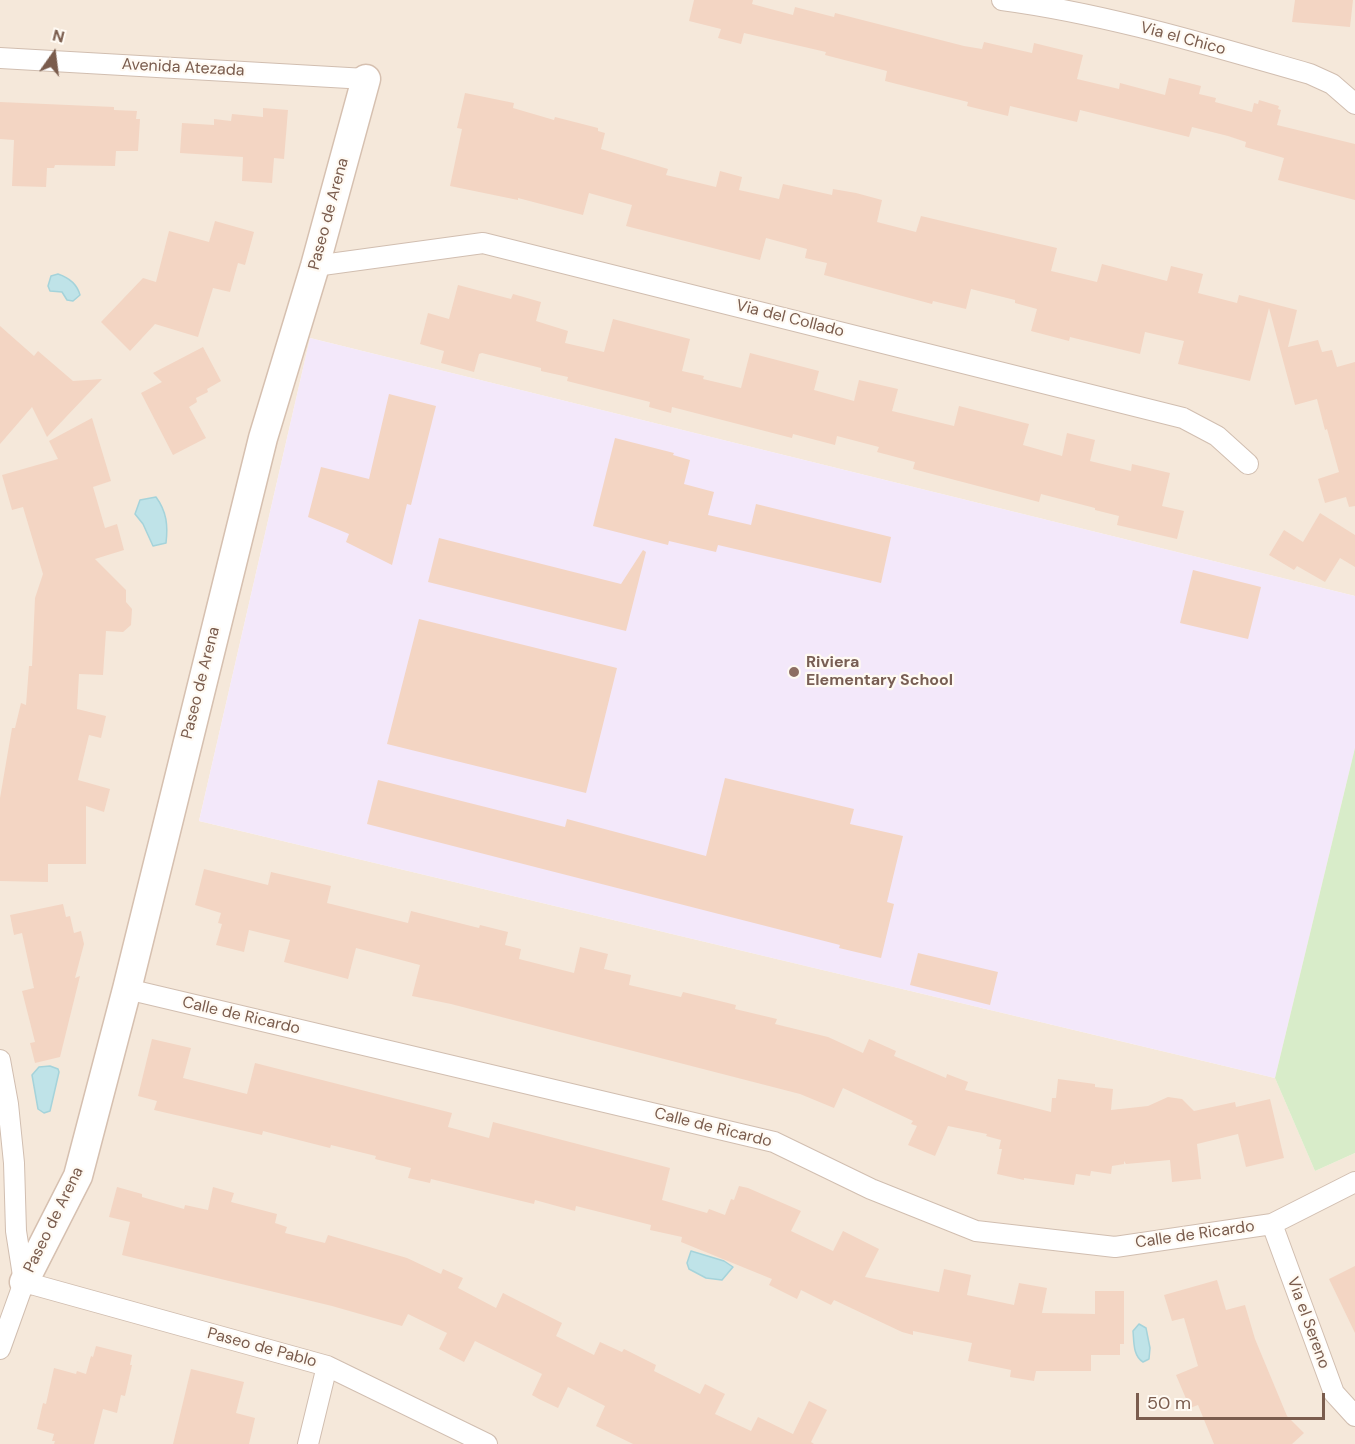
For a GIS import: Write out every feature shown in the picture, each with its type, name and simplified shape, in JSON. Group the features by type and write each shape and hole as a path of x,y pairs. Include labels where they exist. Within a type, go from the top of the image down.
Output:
{"street":[{"name":"Via el Chico","path":"1002,0 1083,14 1169,33 1310,74 1332,84 1355,104"},
{"name":"Avenida Atezada","path":"0,58 366,79"},
{"name":"Paseo de Arena","path":"24,1282 78,1176 127,989 263,438 315,266 366,79"},
{"name":"Via del Collado","path":"315,266 483,243 1184,418 1217,436 1248,464"},
{"name":"Calle de Ricardo","path":"127,989 774,1142 871,1189 976,1231 1115,1247 1272,1224 1355,1182"},
{"path":"0,1060 9,1104 14,1162 16,1231 24,1282 0,1349"},
{"name":"Via el Sereno","path":"1272,1224 1334,1393 1355,1416"},
{"name":"Paseo de Pablo","path":"24,1282 327,1366 488,1444"},
{"path":"308,1444 327,1366"}],"shaded area":[{"path":"0,0 1355,0 1355,596 310,338 199,821 1275,1078 1315,1171 1355,1153 1355,1444 0,1444"},
{"name":"Riviera Elementary School","path":"310,338 1355,596 1355,748 1275,1078 199,821"}],"green space":[{"path":"1355,748 1355,1153 1315,1171 1275,1078"}],"water":[{"path":"58,274 77,288 80,295 73,301 67,300 62,292 50,291 48,286 51,276"},
{"path":"156,497 165,514 167,537 166,543 153,546 143,524 135,514 140,500"},
{"path":"50,1066 58,1069 59,1072 50,1111 44,1113 38,1109 32,1075 39,1067"},
{"path":"691,1251 724,1261 733,1267 722,1280 706,1278 689,1269 687,1263"},
{"path":"1139,1324 1146,1328 1150,1348 1149,1359 1143,1362 1137,1356 1134,1344 1133,1331"}],"building":[{"path":"694,0 753,0 752,4 793,15 795,7 834,17 835,13 982,49 984,42 1032,53 1034,43 1083,55 1077,79 1119,89 1120,83 1165,95 1169,78 1201,86 1199,94 1216,98 1215,102 1252,112 1254,103 1258,104 1259,100 1279,106 1278,109 1281,110 1277,125 1355,144 1355,200 1278,180 1284,158 1245,147 1246,142 1228,136 1192,127 1189,137 1080,110 1077,122 1010,106 1008,116 967,106 968,102 885,81 887,71 825,55 826,52 744,33 741,44 718,38 721,29 689,21"},
{"path":"1295,0 1353,0 1350,27 1292,22"},
{"path":"465,93 514,103 513,108 554,120 555,117 598,128 598,131 605,133 601,149 668,169 666,175 716,187 720,171 742,177 739,190 779,199 783,184 832,195 833,189 856,193 882,200 877,222 916,232 921,216 1057,248 1051,271 1097,282 1102,264 1167,281 1171,266 1203,274 1198,293 1237,303 1239,295 1297,310 1288,347 1318,340 1322,352 1332,350 1337,367 1355,362 1355,506 1349,507 1346,497 1325,503 1318,479 1339,472 1327,429 1325,430 1317,399 1295,405 1269,308 1250,381 1178,364 1184,341 1145,332 1140,354 1070,337 1069,341 1031,331 1037,309 1015,303 1015,300 971,289 966,309 933,301 932,304 824,275 827,263 805,258 807,249 766,238 760,260 626,226 632,205 589,193 583,215 518,198 518,200 450,186 462,129 457,128"},
{"path":"0,102 114,107 114,110 137,111 136,119 140,119 138,151 116,151 115,166 55,165 54,168 47,168 46,187 12,186 14,140 0,139"},
{"path":"263,108 288,110 284,159 274,158 272,183 242,181 243,157 180,153 182,123 214,125 214,119 231,121 232,114 263,117"},
{"path":"215,221 254,232 245,265 238,263 230,292 213,288 198,337 155,324 130,351 101,322 143,278 156,282 169,231 209,242"},
{"path":"458,285 511,299 513,294 541,302 536,321 568,331 565,343 604,352 613,319 690,339 682,371 704,376 703,379 741,388 750,353 819,371 814,390 854,401 859,380 898,389 892,411 954,426 959,406 1029,424 1023,445 1062,456 1067,433 1095,440 1090,461 1131,471 1132,464 1170,473 1162,506 1184,511 1177,539 1117,525 1119,516 1095,510 1095,508 1041,494 1039,502 913,469 915,462 877,452 879,447 837,436 835,445 793,434 792,438 672,407 671,413 649,407 650,402 567,381 568,377 541,371 541,368 482,353 479,354 474,372 441,363 444,351 420,344 428,313 449,319"},
{"path":"0,326 34,356 38,351 73,381 102,379 47,437 32,407 0,444"},
{"path":"203,347 221,381 207,389 208,392 196,398 197,402 189,407 206,438 173,455 141,393 162,382 153,373"},
{"path":"389,394 436,406 411,505 407,504 392,565 346,542 349,534 308,517 321,467 369,479"},
{"path":"92,418 111,481 93,487 105,528 117,524 124,550 95,559 126,590 126,602 132,609 131,625 123,632 106,631 103,675 79,674 77,709 106,716 101,738 89,735 78,780 110,789 104,812 86,806 86,864 48,864 48,882 0,881 0,798 12,728 15,728 21,703 26,705 29,666 32,666 35,598 43,574 23,507 12,510 2,475 58,459 49,441"},
{"path":"615,438 674,453 673,455 690,460 684,484 714,492 708,515 751,525 756,504 891,537 881,583 718,545 716,552 669,541 668,545 593,526"},
{"path":"1320,513 1355,535 1355,567 1340,558 1325,582 1297,566 1294,570 1269,555 1284,530 1303,542"},
{"path":"439,538 621,584 643,550 646,552 626,631 428,582"},
{"path":"1193,570 1261,587 1248,639 1180,623"},
{"path":"419,619 617,668 586,793 387,744"},
{"path":"725,778 854,809 850,824 903,836 887,902 894,904 881,958 839,948 840,945 367,824 378,780 565,827 567,819 706,856"},
{"path":"204,869 268,885 271,872 331,886 327,903 408,923 411,911 479,928 480,925 508,932 505,945 521,949 519,959 574,973 580,947 608,954 604,969 631,975 629,985 681,997 683,992 736,1005 735,1009 777,1019 775,1024 828,1037 863,1053 869,1039 896,1051 894,1056 946,1078 947,1074 968,1082 965,1090 1051,1112 1052,1098 1056,1098 1058,1079 1113,1089 1111,1110 1148,1106 1168,1097 1182,1099 1194,1111 1235,1102 1236,1107 1270,1099 1284,1158 1246,1167 1238,1134 1197,1144 1201,1179 1172,1182 1170,1160 1126,1164 1124,1161 1124,1164 1112,1166 1111,1174 1091,1171 1090,1176 1076,1174 1074,1185 1024,1178 1024,1180 997,1174 1002,1149 999,1149 1001,1140 986,1136 987,1134 948,1126 935,1156 908,1145 917,1126 911,1124 913,1121 843,1088 834,1108 800,1094 412,996 420,965 356,948 348,979 284,962 290,940 249,930 244,952 216,945 222,924 218,923 221,913 195,905"},
{"path":"63,904 66,917 70,916 74,933 81,931 84,944 75,978 80,976 60,1057 35,1063 30,1043 35,1042 22,991 34,988 22,933 14,935 10,915"},
{"path":"918,953 998,972 990,1005 910,985"},
{"path":"152,1039 191,1048 183,1078 247,1094 255,1063 452,1113 448,1127 489,1138 493,1122 670,1168 662,1200 707,1213 709,1209 725,1215 739,1186 748,1188 801,1211 791,1231 833,1251 843,1231 879,1249 865,1277 939,1292 944,1269 971,1275 967,1295 1014,1305 1019,1283 1047,1288 1042,1313 1095,1314 1095,1291 1124,1291 1124,1344 1120,1344 1120,1355 1091,1355 1091,1371 1036,1371 1034,1381 1010,1377 1011,1370 968,1361 972,1343 913,1331 913,1335 902,1332 834,1300 831,1305 801,1290 797,1299 769,1285 772,1279 681,1242 682,1237 650,1230 651,1225 576,1206 575,1211 535,1200 534,1204 431,1179 430,1183 408,1178 411,1168 375,1159 376,1156 331,1145 330,1148 263,1131 262,1135 154,1110 157,1101 138,1096"},
{"path":"117,1187 184,1209 185,1205 208,1210 213,1187 234,1193 231,1202 277,1214 275,1223 287,1227 285,1233 325,1243 328,1235 407,1258 441,1274 443,1269 463,1278 458,1288 496,1308 503,1293 562,1323 556,1336 594,1355 600,1342 622,1352 624,1349 656,1365 654,1371 700,1394 705,1384 725,1394 715,1414 751,1431 758,1417 793,1434 809,1401 827,1410 811,1442 814,1444 633,1444 596,1426 605,1406 568,1387 558,1408 532,1395 542,1374 475,1341 464,1362 439,1349 447,1333 408,1314 402,1326 332,1306 122,1255 130,1222 109,1217"},
{"path":"1355,1266 1355,1333 1329,1279"},
{"path":"1217,1280 1226,1310 1245,1305 1255,1339 1287,1416 1304,1433 1292,1444 1214,1444 1198,1405 1190,1408 1176,1375 1198,1366 1184,1318 1172,1321 1164,1295"},
{"path":"96,1346 132,1355 125,1396 121,1395 117,1413 103,1409 94,1444 54,1444 55,1441 52,1441 54,1434 37,1429 43,1403 46,1404 54,1368 76,1374 77,1371 86,1374"},
{"path":"191,1369 244,1382 236,1413 255,1418 249,1444 173,1444"}],"place":[{"name":"Riviera Elementary School","path":"794,672"}]}
